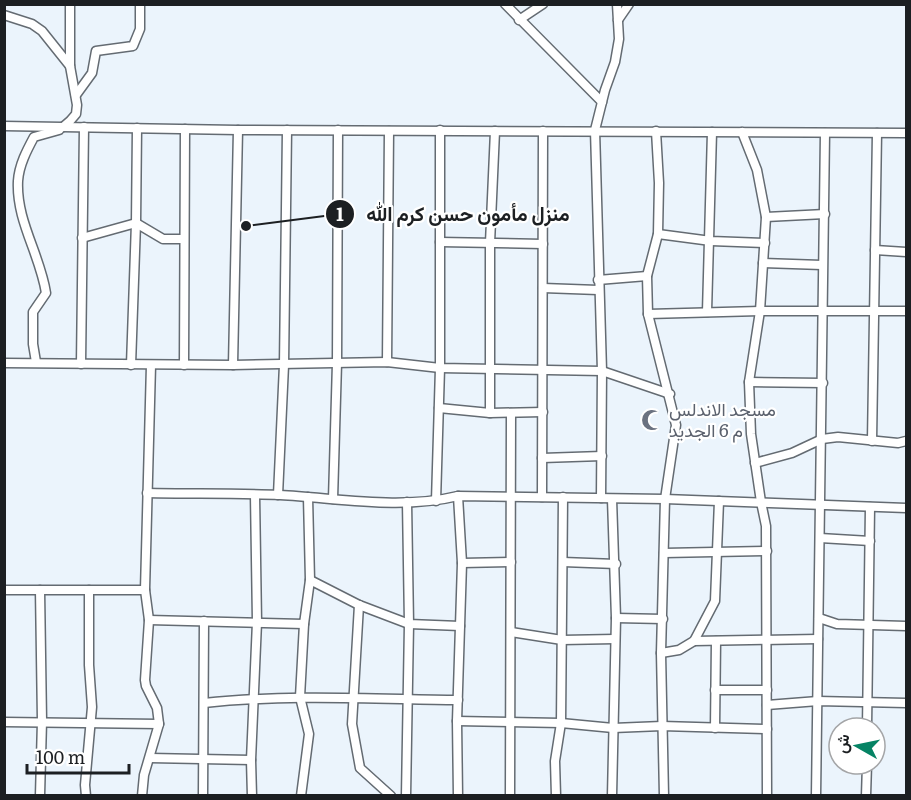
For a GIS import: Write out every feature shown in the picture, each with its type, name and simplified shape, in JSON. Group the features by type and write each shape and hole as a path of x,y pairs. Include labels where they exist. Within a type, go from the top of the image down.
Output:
{"street":[{"path":"62,127 76,114 76,95 70,66 70,4"},
{"path":"76,95 92,73 96,51 133,46 140,29 140,4"},
{"path":"505,4 602,102"},
{"path":"519,20 543,4"},
{"path":"601,498 602,371 595,130 615,62 619,39 617,4"},
{"path":"618,21 629,4"},
{"path":"4,15 32,24 42,31 70,66"},
{"path":"4,126 238,130 906,133"},
{"path":"36,362 33,344 33,312 45,293 19,203 18,181 23,161 34,137 72,127"},
{"path":"81,364 84,127"},
{"path":"130,365 136,223 136,128"},
{"path":"184,129 184,365"},
{"path":"233,365 238,130"},
{"path":"278,495 284,364 287,130"},
{"path":"333,499 337,363 338,130"},
{"path":"387,362 389,130"},
{"path":"436,501 440,368 440,130"},
{"path":"490,413 490,243 495,130"},
{"path":"542,497 543,130"},
{"path":"656,131 659,183 658,234 647,276 648,314 676,424 665,498 661,653 664,795"},
{"path":"707,312 711,241 712,132"},
{"path":"742,132 757,170 766,217 760,311 749,382 750,434 766,526 767,795"},
{"path":"816,795 825,133"},
{"path":"872,441 877,133"},
{"path":"766,217 825,214"},
{"path":"82,238 136,223 163,239 184,239"},
{"path":"658,234 711,241 765,243"},
{"path":"440,242 543,244"},
{"path":"875,250 906,252"},
{"path":"763,263 822,265"},
{"path":"598,280 647,276"},
{"path":"543,288 598,290"},
{"path":"648,314 906,311"},
{"path":"4,363 233,365 387,362 440,368 602,371 670,394"},
{"path":"142,795 144,775 159,723 157,708 145,680 149,620 145,590 151,365"},
{"path":"749,382 823,383"},
{"path":"439,408 490,413 543,412"},
{"path":"510,795 511,413"},
{"path":"755,463 792,453 822,439 838,437 898,443 906,441"},
{"path":"542,458 602,456"},
{"path":"147,493 278,495 407,502 436,501 458,496 665,498 906,508"},
{"path":"252,795 251,760 257,622 255,495"},
{"path":"458,496 462,562 457,721 458,795"},
{"path":"301,795 309,734 300,697 304,624 310,580 308,497"},
{"path":"556,795 555,761 561,723 563,497"},
{"path":"612,499 616,564 612,795"},
{"path":"694,641 715,601 719,501"},
{"path":"406,795 410,624 407,502"},
{"path":"867,716 870,507"},
{"path":"820,538 870,541"},
{"path":"664,553 767,551"},
{"path":"462,562 511,562"},
{"path":"563,562 616,564"},
{"path":"310,580 359,605 410,624 460,626"},
{"path":"4,590 145,590"},
{"path":"40,590 42,721 40,795"},
{"path":"86,795 85,785 92,723 88,647 89,590"},
{"path":"359,605 352,724 360,768 391,795"},
{"path":"616,618 663,619"},
{"path":"819,618 837,624 906,626"},
{"path":"149,620 304,624"},
{"path":"203,795 204,621"},
{"path":"511,632 562,640 615,639"},
{"path":"661,653 679,650 694,641 818,639"},
{"path":"715,728 716,641"},
{"path":"715,690 767,690"},
{"path":"204,703 253,698 300,697 458,700"},
{"path":"767,705 818,701 906,703"},
{"path":"457,721 561,723 613,728 662,726 767,729"},
{"path":"4,722 159,723"},
{"path":"150,758 251,760"},
{"path":"866,795 867,776"}],"place":[{"name":"منزل مأمون حسن كرم الله","path":"246,226"},
{"name":"مسجد الاندلس م 6 الجديد","path":"652,420"}]}
